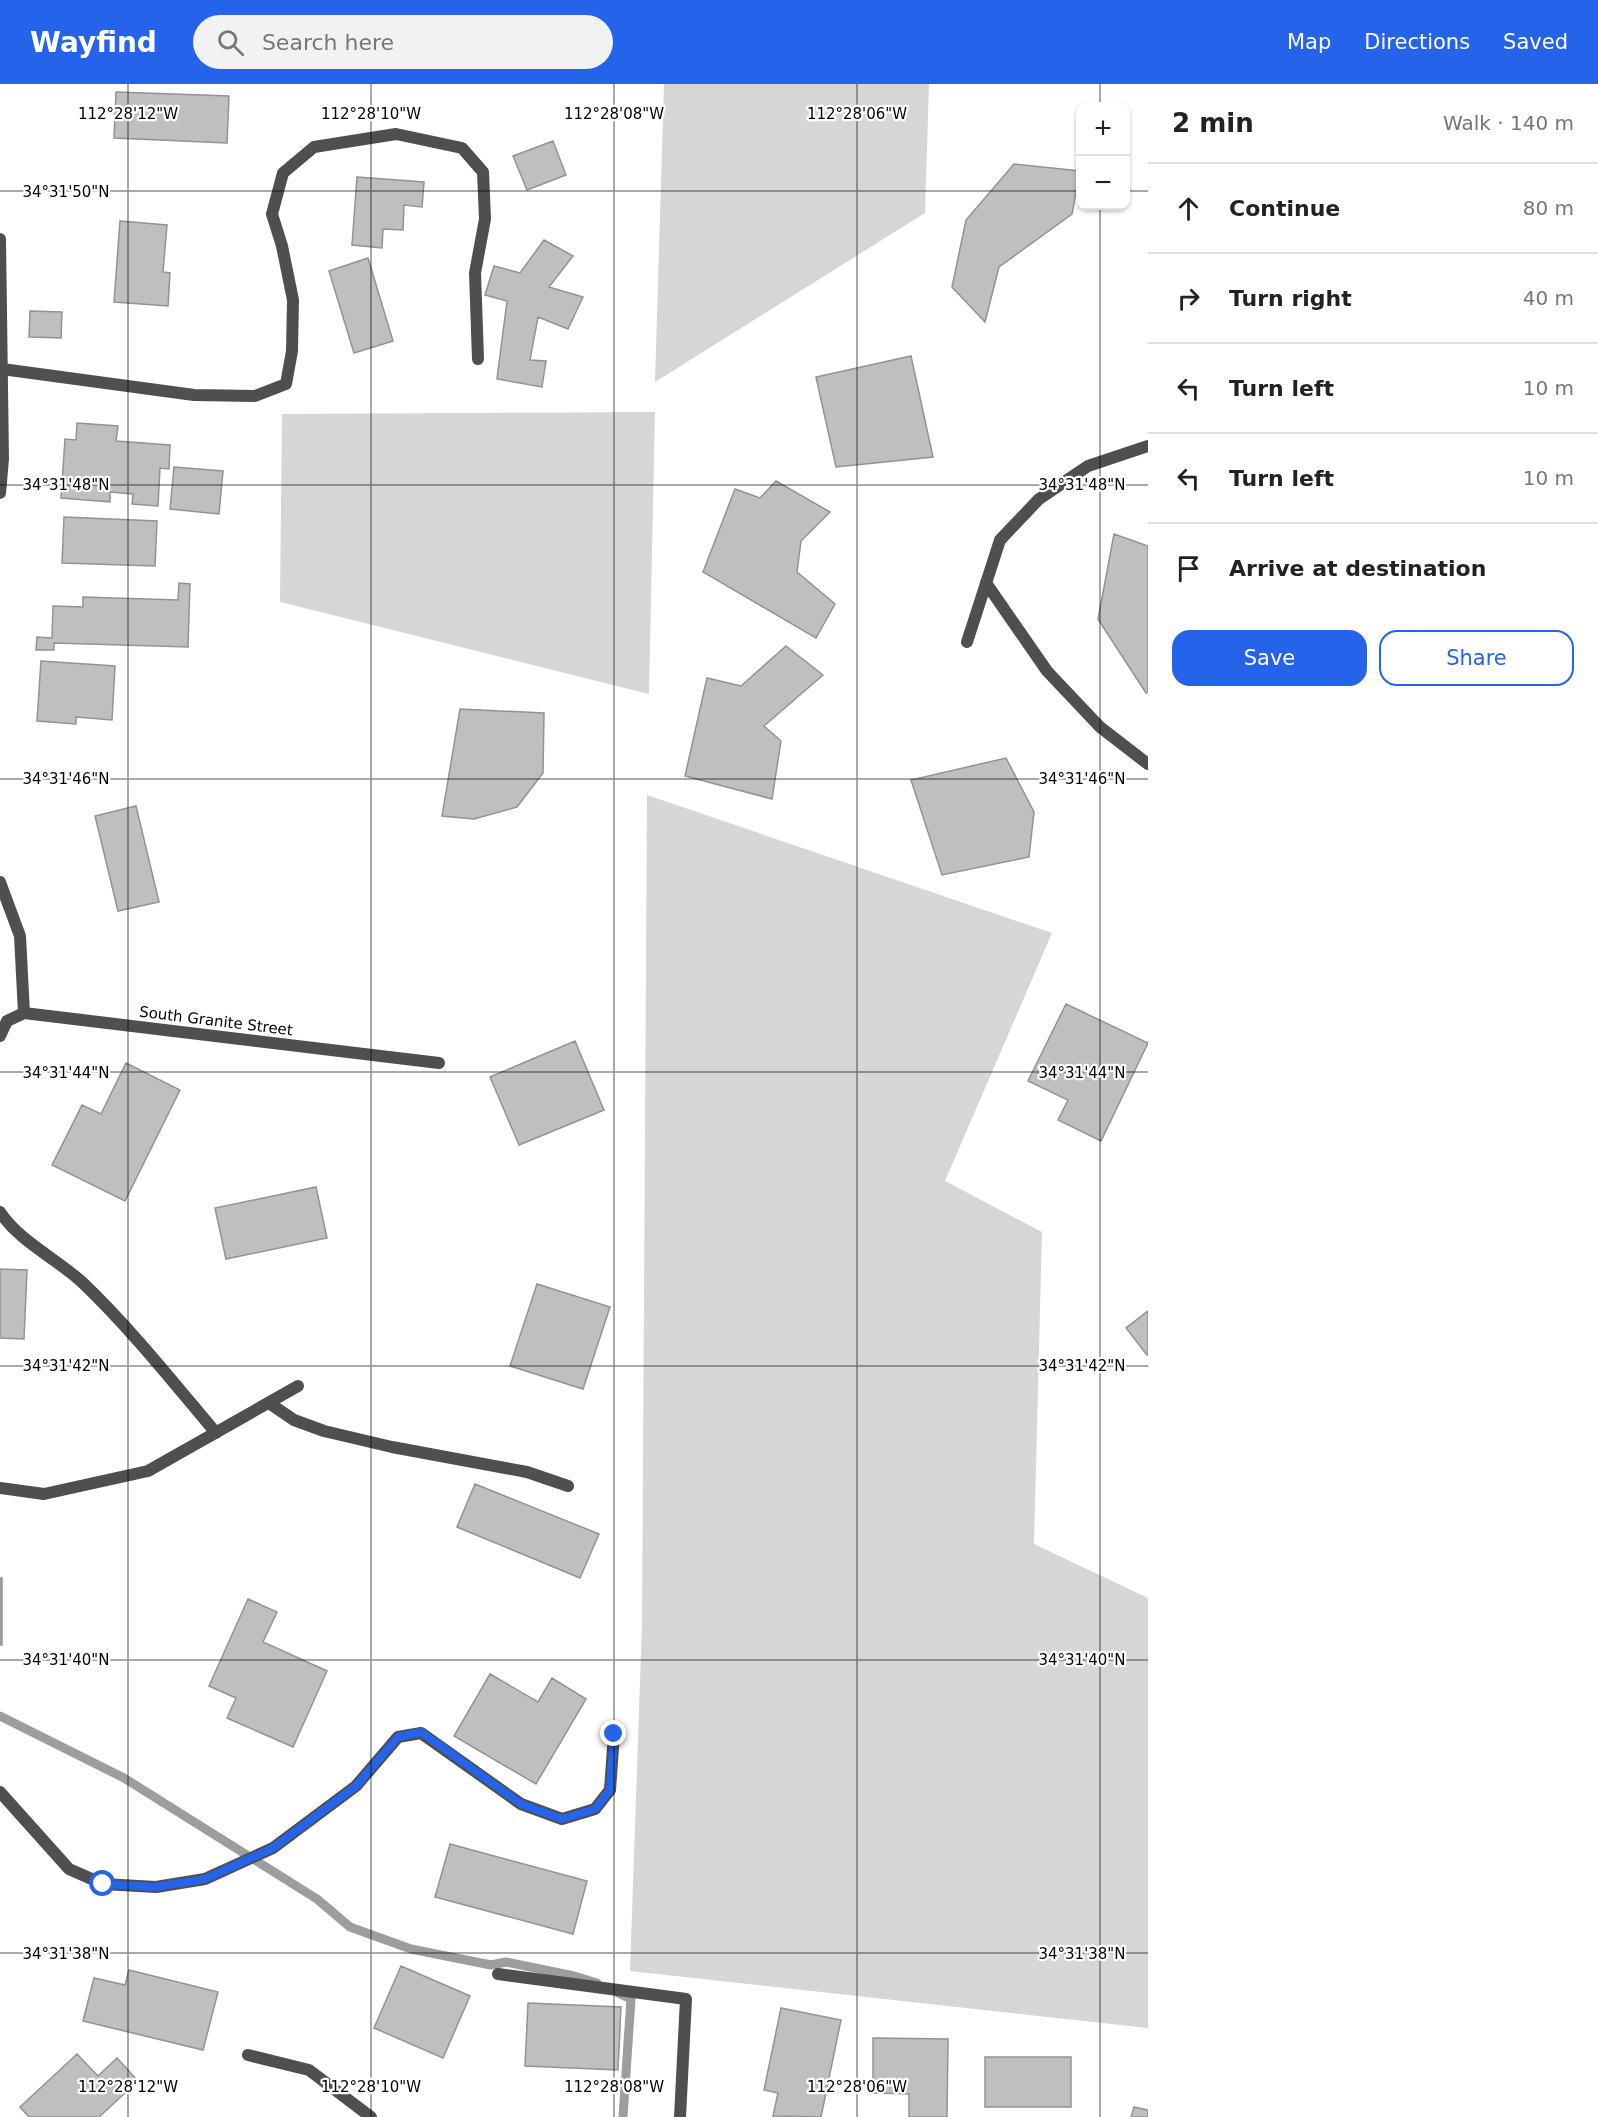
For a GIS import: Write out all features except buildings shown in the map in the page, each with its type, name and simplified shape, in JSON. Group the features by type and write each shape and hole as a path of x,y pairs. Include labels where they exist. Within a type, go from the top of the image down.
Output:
{"street":[{"path":"2,369 194,395 255,396 286,384 292,351 293,300 282,246 272,214 283,173 314,147 396,134 462,148 483,172 485,219 475,273 478,359"},
{"path":"0,239 3,459 0,493"},
{"path":"968,642 1000,540 1039,499 1088,466 1148,446"},
{"path":"986,584 1047,671 1100,727 1148,764"},
{"path":"0,882 20,936 24,1013 7,1021 0,1036"},
{"name":"South Granite Street","path":"24,1013 439,1063"},
{"path":"0,1212 9,1226 81,1281 132,1333 216,1433"},
{"path":"0,1488 44,1494 148,1472 298,1386"},
{"path":"269,1403 294,1420 324,1431 392,1447 526,1473 568,1486"},
{"path":"0,1792 69,1869 103,1884 156,1887 205,1879 273,1848 356,1786 398,1737 421,1732 521,1804 562,1819 595,1809 610,1790 614,1734"},
{"path":"498,1974 686,1999 680,2117"},
{"path":"248,2055 309,2070 370,2117"}],"shaded area":[{"path":"664,84 929,84 925,213 655,382"},
{"path":"655,412 649,694 280,602 282,414"},
{"path":"647,795 1052,933 945,1181 1042,1232 1034,1544 1148,1598 1148,2028 630,1971 642,1625"}],"waterway":[{"path":"0,1716 124,1778 317,1899 350,1927 411,1949 491,1965 506,1962 597,1983"},
{"path":"618,1993 631,1999 623,2117"}],"route":[{"path":"103,1884 156,1887 205,1879 273,1848 356,1786 398,1737 421,1732 521,1804 562,1819 595,1809 610,1790 614,1734"}]}
